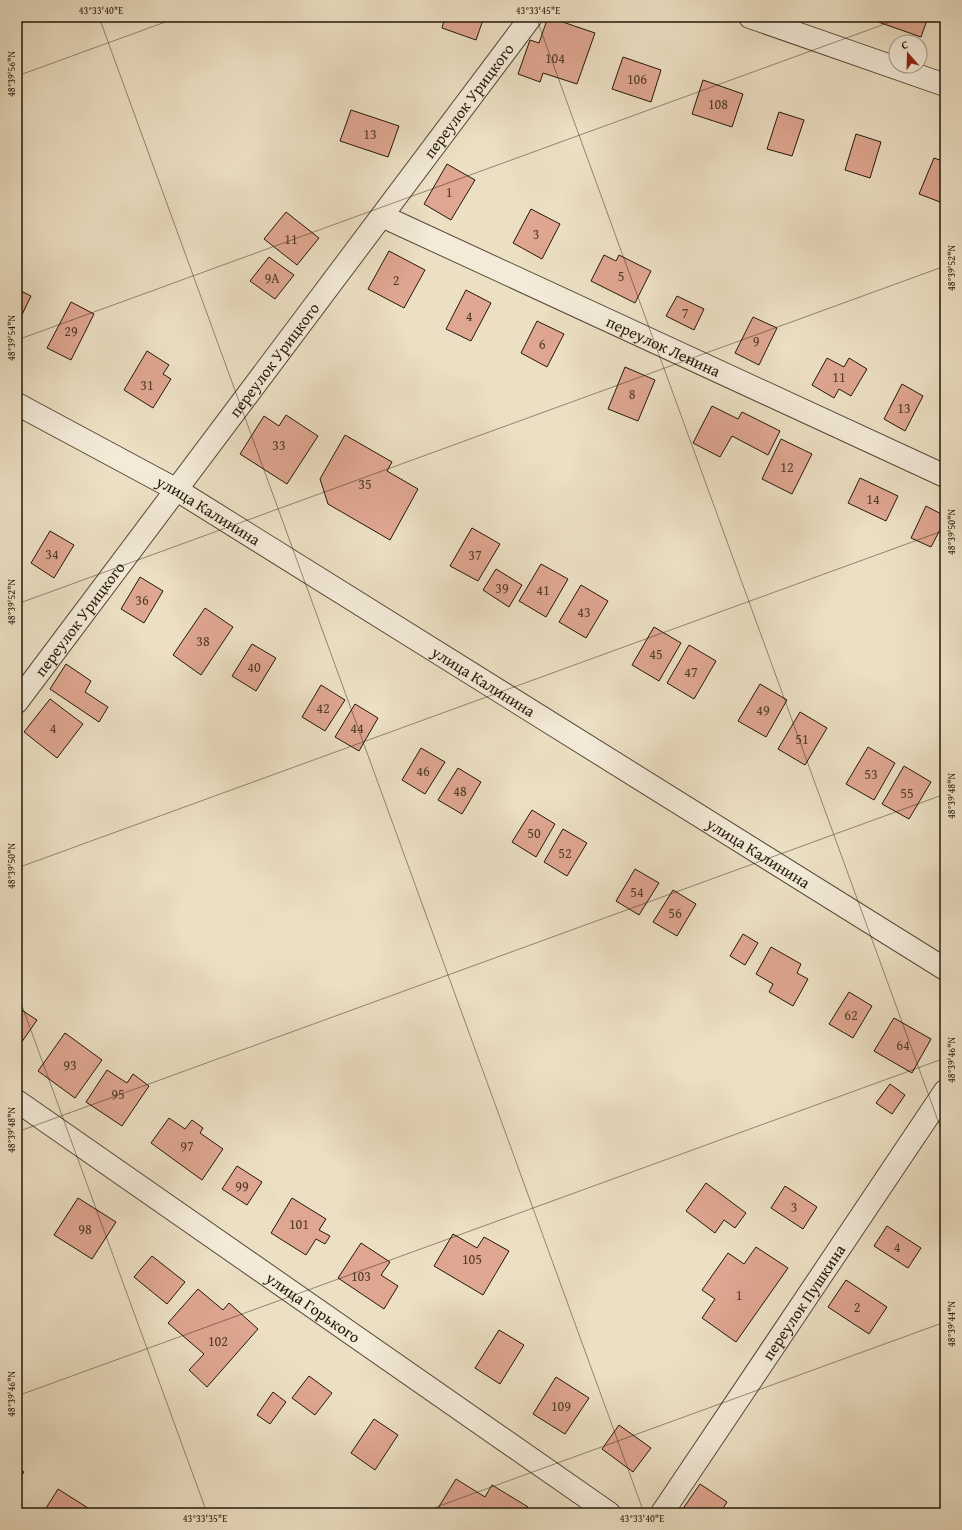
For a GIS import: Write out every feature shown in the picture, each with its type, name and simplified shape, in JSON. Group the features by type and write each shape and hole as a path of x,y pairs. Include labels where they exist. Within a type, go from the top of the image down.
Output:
{"street":[{"name":"переулок Урицкого","path":"17,702 531,17"},
{"path":"750,17 945,85"},
{"name":"переулок Ленина","path":"382,216 945,476"},
{"name":"улица Калинина","path":"17,404 177,490 945,969"},
{"name":"переулок Пушкина","path":"662,1513 945,1091"},
{"name":"улица Горького","path":"17,1101 609,1513"}],"building":[{"path":"445,17 484,17 476,40 442,28"},
{"path":"548,17 595,33 577,84 543,73 540,82 518,74 530,40 539,43"},
{"path":"864,17 928,17 922,34 912,34"},
{"path":"623,57 661,70 651,102 612,89"},
{"path":"703,80 743,94 732,127 692,114"},
{"path":"351,110 399,126 388,157 340,141"},
{"path":"779,112 804,120 792,156 767,149"},
{"path":"856,134 881,142 870,178 845,170"},
{"path":"934,158 945,162 945,192 940,202 919,194"},
{"path":"447,164 475,180 451,220 424,204"},
{"path":"531,209 560,224 542,259 513,243"},
{"path":"286,212 319,238 297,265 264,239"},
{"path":"389,251 425,270 404,308 368,289"},
{"path":"604,255 616,261 619,255 651,271 635,303 591,281"},
{"path":"269,257 294,275 275,299 250,281"},
{"path":"17,289 31,296 17,325"},
{"path":"466,290 491,303 471,341 446,329"},
{"path":"677,296 704,309 694,330 666,316"},
{"path":"71,302 94,314 71,360 47,348"},
{"path":"753,317 777,328 759,365 735,353"},
{"path":"537,321 564,334 547,367 521,353"},
{"path":"147,351 169,365 163,374 171,379 153,408 124,390"},
{"path":"827,358 844,367 849,358 867,369 851,396 839,389 834,398 812,385"},
{"path":"625,367 655,380 638,421 608,409"},
{"path":"902,384 923,396 905,431 884,419"},
{"path":"712,406 738,419 742,412 780,431 768,455 732,436 720,457 693,443"},
{"path":"286,415 318,436 287,484 240,454 264,416 279,426"},
{"path":"345,435 392,462 387,471 418,489 390,540 328,504 320,479"},
{"path":"781,439 812,454 792,494 762,479"},
{"path":"860,478 898,496 886,521 848,503"},
{"path":"926,506 945,516 945,520 931,547 911,538"},
{"path":"472,528 500,544 478,581 450,566"},
{"path":"50,531 74,545 54,578 31,563"},
{"path":"541,564 568,579 546,617 519,601"},
{"path":"496,569 522,585 509,607 483,590"},
{"path":"140,577 163,591 144,623 121,609"},
{"path":"581,585 608,601 586,638 559,622"},
{"path":"205,608 233,627 201,675 173,655"},
{"path":"654,627 681,643 659,681 632,665"},
{"path":"252,644 276,658 256,691 232,676"},
{"path":"689,645 716,661 694,699 667,683"},
{"path":"66,664 91,681 85,692 108,707 99,722 50,689"},
{"path":"760,684 787,700 766,737 738,721"},
{"path":"321,685 345,700 325,731 302,717"},
{"path":"50,699 83,724 57,758 24,732"},
{"path":"355,704 378,718 359,751 335,737"},
{"path":"800,712 827,728 805,765 778,749"},
{"path":"868,747 895,763 874,800 846,784"},
{"path":"421,748 445,762 425,794 402,780"},
{"path":"904,766 931,782 909,819 882,804"},
{"path":"458,768 481,782 462,814 438,800"},
{"path":"532,810 555,824 536,857 512,842"},
{"path":"563,829 587,843 567,876 544,862"},
{"path":"635,869 659,883 639,915 616,901"},
{"path":"673,890 696,904 677,936 653,922"},
{"path":"743,934 758,943 745,965 730,956"},
{"path":"771,947 801,964 797,973 808,979 793,1006 769,992 773,984 756,974"},
{"path":"849,992 872,1006 853,1038 829,1024"},
{"path":"17,1007 37,1020 17,1049"},
{"path":"894,1018 931,1039 912,1073 874,1051"},
{"path":"65,1033 102,1060 75,1098 38,1071"},
{"path":"107,1070 127,1083 133,1074 149,1086 122,1126 86,1102"},
{"path":"890,1084 905,1095 892,1114 876,1103"},
{"path":"169,1118 185,1129 192,1120 203,1128 200,1133 223,1149 202,1180 151,1143"},
{"path":"237,1166 262,1182 247,1205 222,1189"},
{"path":"706,1183 746,1213 735,1228 724,1220 715,1233 686,1211"},
{"path":"785,1186 817,1207 803,1229 771,1208"},
{"path":"78,1198 116,1222 92,1259 54,1235"},
{"path":"292,1198 326,1219 319,1230 330,1236 325,1244 316,1239 306,1255 271,1233"},
{"path":"887,1226 921,1248 908,1268 874,1246"},
{"path":"453,1234 477,1248 484,1237 509,1251 483,1295 434,1266"},
{"path":"361,1243 390,1262 381,1275 398,1286 384,1309 338,1278"},
{"path":"756,1247 788,1268 736,1342 702,1318 715,1299 702,1290 728,1253 744,1264"},
{"path":"152,1256 185,1282 167,1304 134,1277"},
{"path":"846,1280 887,1307 869,1334 828,1307"},
{"path":"198,1289 223,1310 229,1303 258,1329 207,1387 189,1370 204,1354 168,1323"},
{"path":"499,1330 524,1345 500,1384 475,1368"},
{"path":"309,1376 332,1393 315,1415 292,1398"},
{"path":"556,1377 589,1398 565,1434 533,1414"},
{"path":"273,1392 286,1402 270,1424 257,1415"},
{"path":"374,1419 398,1435 375,1470 351,1453"},
{"path":"619,1425 651,1448 633,1472 602,1449"},
{"path":"17,1468 24,1472 17,1482"},
{"path":"456,1479 485,1497 492,1485 528,1507 524,1513 435,1513"},
{"path":"700,1484 727,1502 720,1513 680,1513"},
{"path":"58,1489 96,1513 43,1513"}]}
